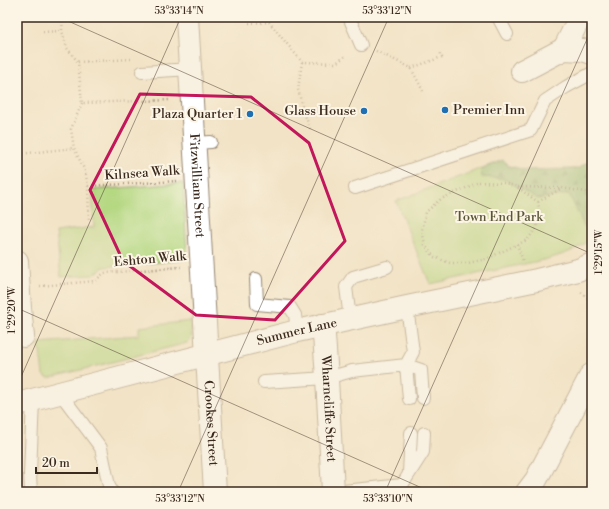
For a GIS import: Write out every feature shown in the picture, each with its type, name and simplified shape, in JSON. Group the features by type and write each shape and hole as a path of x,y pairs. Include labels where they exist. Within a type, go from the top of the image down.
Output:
{"street":[{"name":"Fitzwilliam Street","path":"187,17 191,69 203,143 197,180 207,354"},
{"path":"564,49 580,17"},
{"path":"522,71 564,49 583,50 592,53"},
{"path":"17,262 18,308 23,336"},
{"name":"Summer Lane","path":"25,402 297,331 587,269"},
{"name":"Wharncliffe Street","path":"322,326 324,335 334,492"},
{"name":"Crookes Street","path":"207,354 215,492"},
{"path":"527,492 536,480 591,375"}],"lane":[{"path":"349,17 361,45"},
{"path":"498,17 507,34"},
{"path":"142,72 191,69"},
{"path":"355,188 531,130 545,101 566,87 592,73"},
{"path":"350,319 346,287 353,276 387,267"},
{"path":"256,279 257,304 290,307 295,315 297,331"},
{"path":"407,307 412,352 406,365 409,399"},
{"path":"264,382 327,378 352,371 406,365 421,370 423,398"},
{"path":"60,393 101,448 109,486 112,492"},
{"path":"25,402 31,492"},
{"path":"408,475 411,433"},
{"path":"334,492 402,485 423,452 424,433"}],"path":[{"path":"63,17 62,31 67,48 78,62"},
{"path":"249,23 269,22 302,62 298,89 303,110 311,131"},
{"path":"43,32 62,31"},
{"path":"302,62 336,63 361,45 411,68 423,91"},
{"path":"411,68 442,57 440,52"},
{"path":"82,103 71,129 74,148 85,171 88,186 89,221"},
{"path":"19,154 74,148"},
{"name":"Kilnsea Walk","path":"88,186 197,180"},
{"path":"517,187 538,202 540,216 536,229 527,240 486,259 468,263 450,263 434,257 425,245 422,230 426,212 441,199 479,182 504,183 517,187 562,188 592,193"},
{"path":"538,202 562,188"},
{"path":"517,244 524,264"},
{"name":"Eshton Walk","path":"40,286 95,281 104,273 202,265"}],"highlighted area":[{"path":"140,94 251,97 309,143 345,241 275,320 196,315 123,261 90,190"}],"green space":[{"name":"Town End Park","path":"592,159 592,237 584,244 552,258 430,284 396,201 503,160 509,166 525,170 577,169"},
{"path":"592,159 592,228 584,226 569,194 538,199 504,179 482,177 481,169 503,160 509,166 525,170 577,169"},
{"path":"183,183 187,254 182,260 104,267 93,275 61,277 56,232 94,227 92,190"},
{"path":"191,321 192,338 187,343 49,378 43,375 39,343 139,335 139,327"}],"place":[{"name":"Premier Inn","path":"445,110"},
{"name":"Glass House","path":"364,111"},
{"name":"Plaza Quarter 1","path":"250,114"}]}
